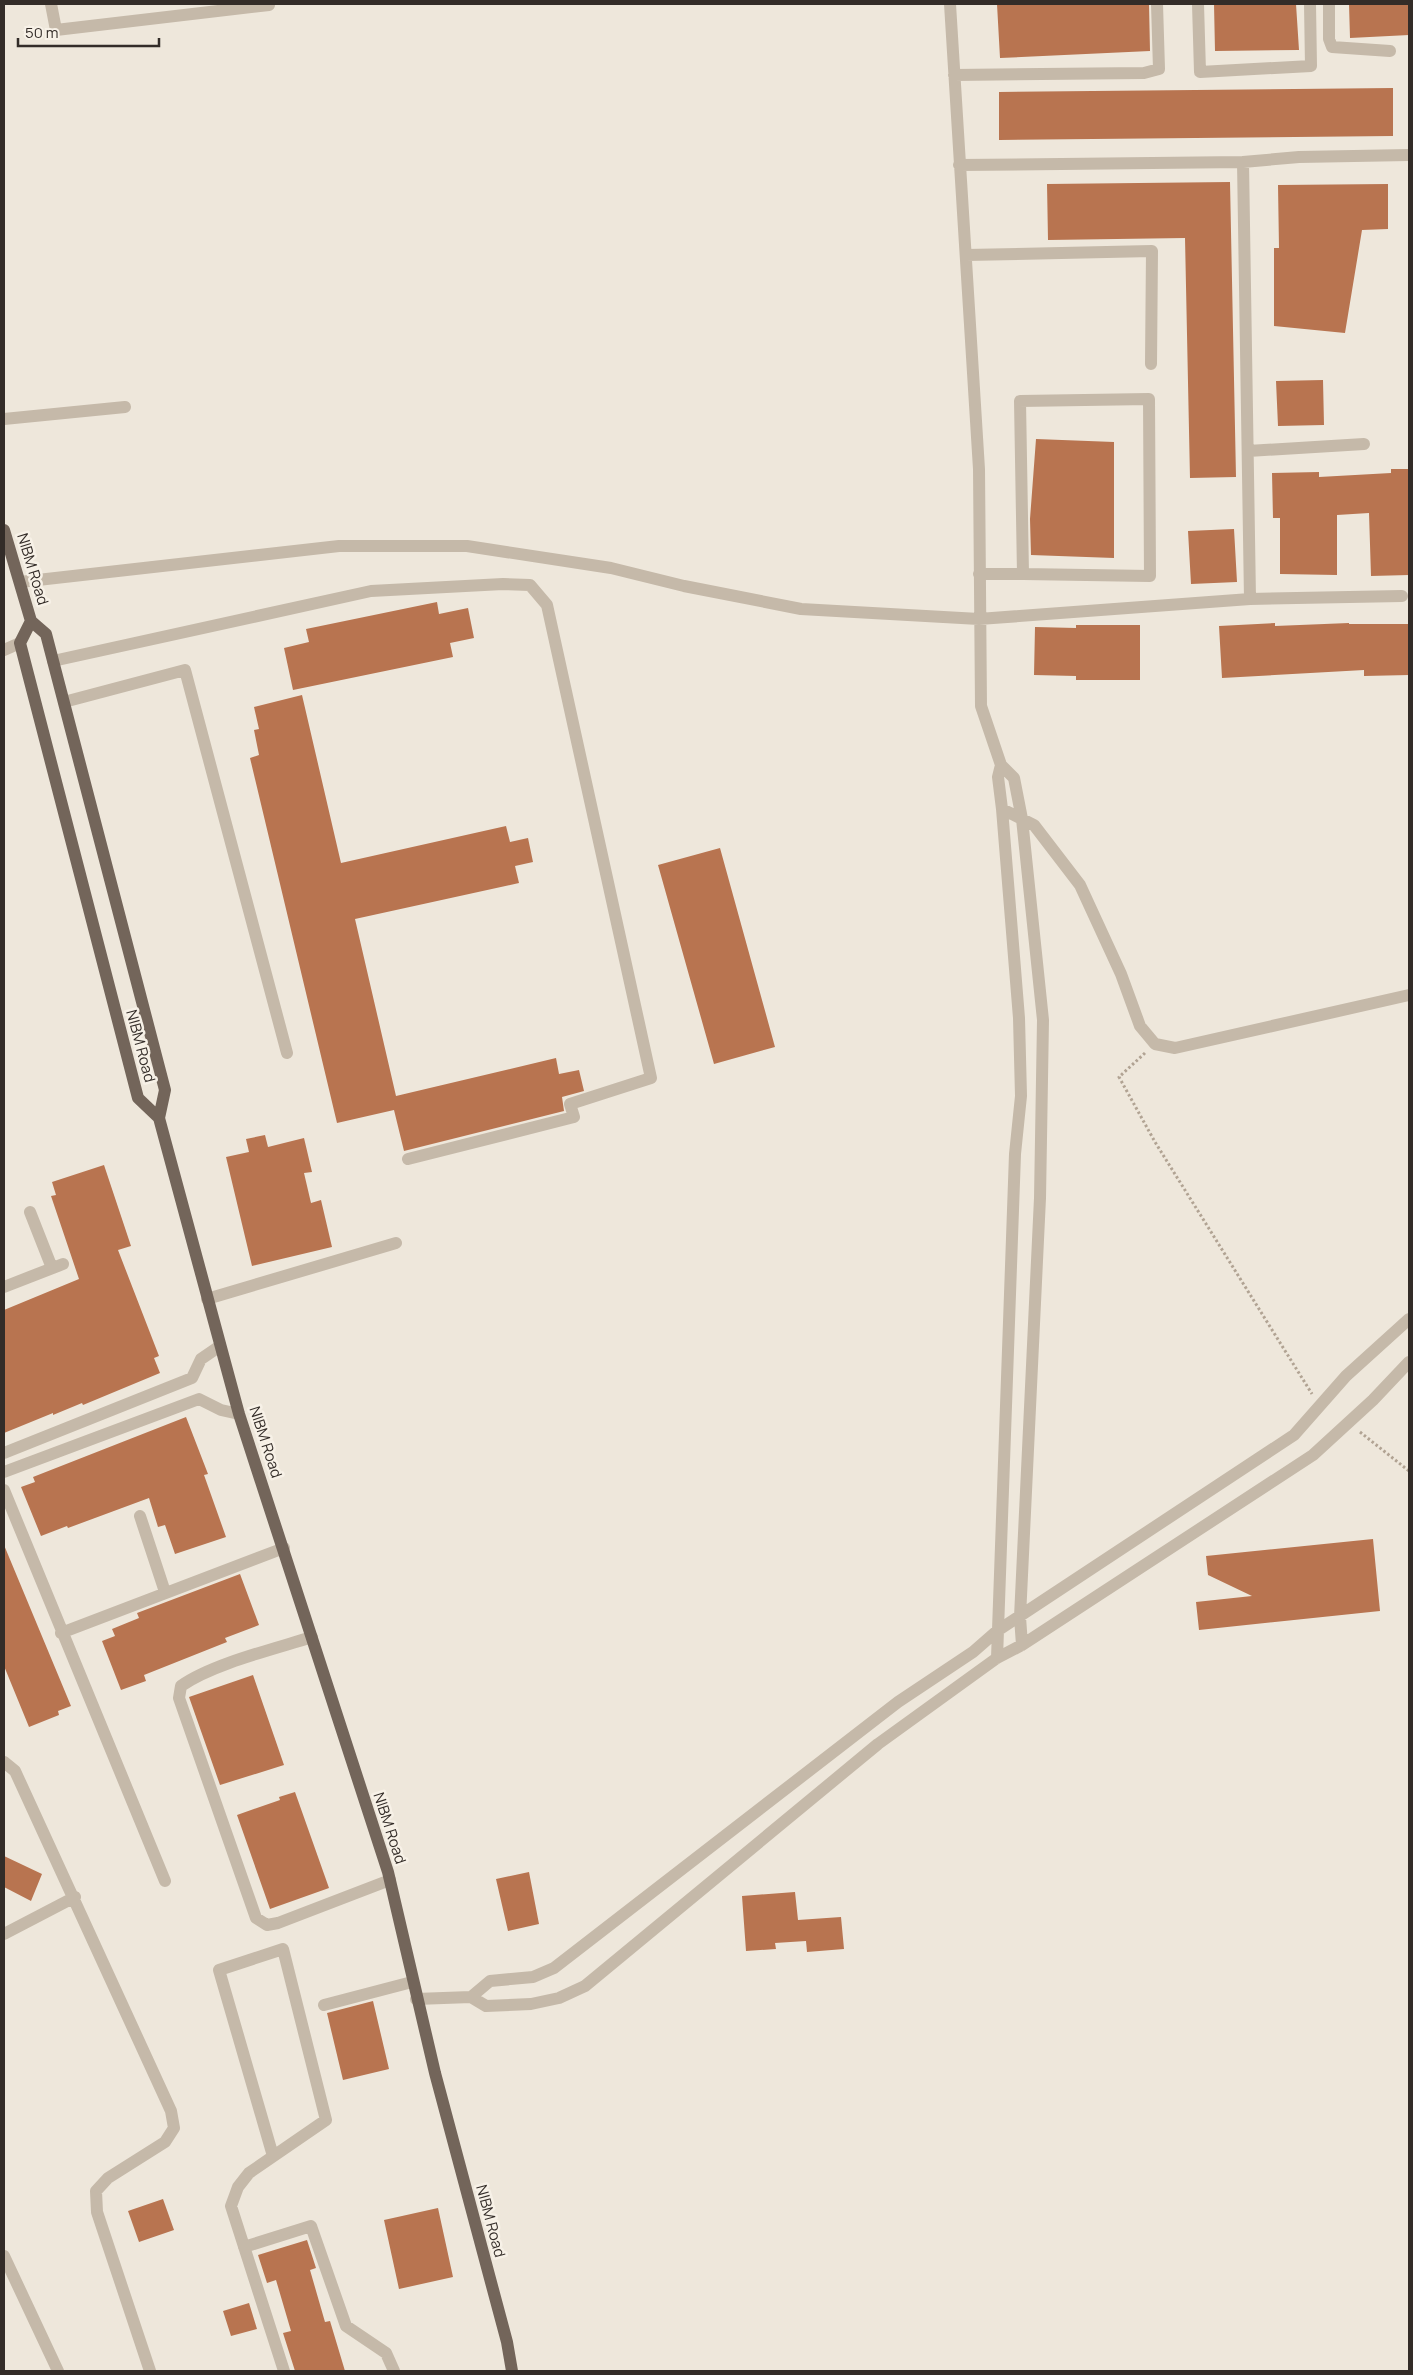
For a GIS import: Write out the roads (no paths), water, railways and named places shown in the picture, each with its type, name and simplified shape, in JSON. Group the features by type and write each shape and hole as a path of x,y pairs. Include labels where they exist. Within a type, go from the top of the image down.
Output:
{"main road":[{"name":"NIBM Road","path":"4,530 31,621 20,643 138,1098 159,1118 239,1414 284,1548 390,1880 416,1999 507,2342 512,2371"},
{"path":"31,621 46,634 165,1090 159,1118"}],"street":[{"path":"52,4 56,30 268,5"},
{"path":"950,4 979,469 978,574 981,706 1001,765 1014,778 1022,819 1043,1020 1040,1198 1020,1617 1022,1645"},
{"path":"954,75 1144,73 1159,69 1157,4"},
{"path":"1198,4 1200,72 1311,66 1310,4"},
{"path":"1329,4 1329,38 1332,47 1390,50"},
{"path":"959,165 1243,162 1299,157 1409,155"},
{"path":"1243,162 1250,598"},
{"path":"966,254 1152,251 1151,364"},
{"path":"978,574 1150,576 1149,399 1020,401 1023,574"},
{"path":"4,419 125,407"},
{"path":"1248,451 1364,444"},
{"path":"20,582 339,546 467,546 611,568 684,586 801,609 979,619 1250,598 1402,596"},
{"path":"53,661 372,591 503,584 530,585 547,605 651,1078 570,1104 574,1117 408,1159"},
{"path":"4,650 20,643"},
{"path":"64,702 185,670 287,1053"},
{"path":"997,1658 1015,1154 1020,1096 1019,1018 998,777 1001,765"},
{"path":"1002,809 1034,825 1080,885 1121,974 1140,1026 1154,1044 1175,1048 1409,995"},
{"path":"4,1287 57,1266 30,1212"},
{"path":"207,1299 396,1243"},
{"path":"471,1997 490,1981 533,1977 554,1968 898,1702 973,1652 997,1631 1294,1435 1346,1376 1409,1319"},
{"path":"4,1453 192,1378 202,1359 220,1346"},
{"path":"416,1999 471,1997 486,2006 531,2004 559,1998 585,1986 878,1744 997,1658 1022,1645 1312,1455 1373,1400 1409,1362"},
{"path":"4,1472 199,1399 221,1410 239,1414"},
{"path":"98,1415 106,1434"},
{"path":"4,1490 61,1633 165,1881"},
{"path":"140,1516 165,1592"},
{"path":"61,1633 284,1548"},
{"path":"312,1637 250,1656 191,1679 181,1686 179,1698 256,1918 267,1925 278,1923 390,1880"},
{"path":"4,1762 15,1771 75,1897 171,2111 174,2128 165,2142 108,2178 96,2191 97,2212 150,2371"},
{"path":"4,1934 75,1897"},
{"path":"273,2156 219,1970 282,1948 326,2120 249,2174 238,2187 231,2206 284,2371"},
{"path":"324,2004 412,1982"},
{"path":"244,2247 310,2226 346,2326 386,2353 394,2371"},
{"path":"4,2256 58,2371"}]}
